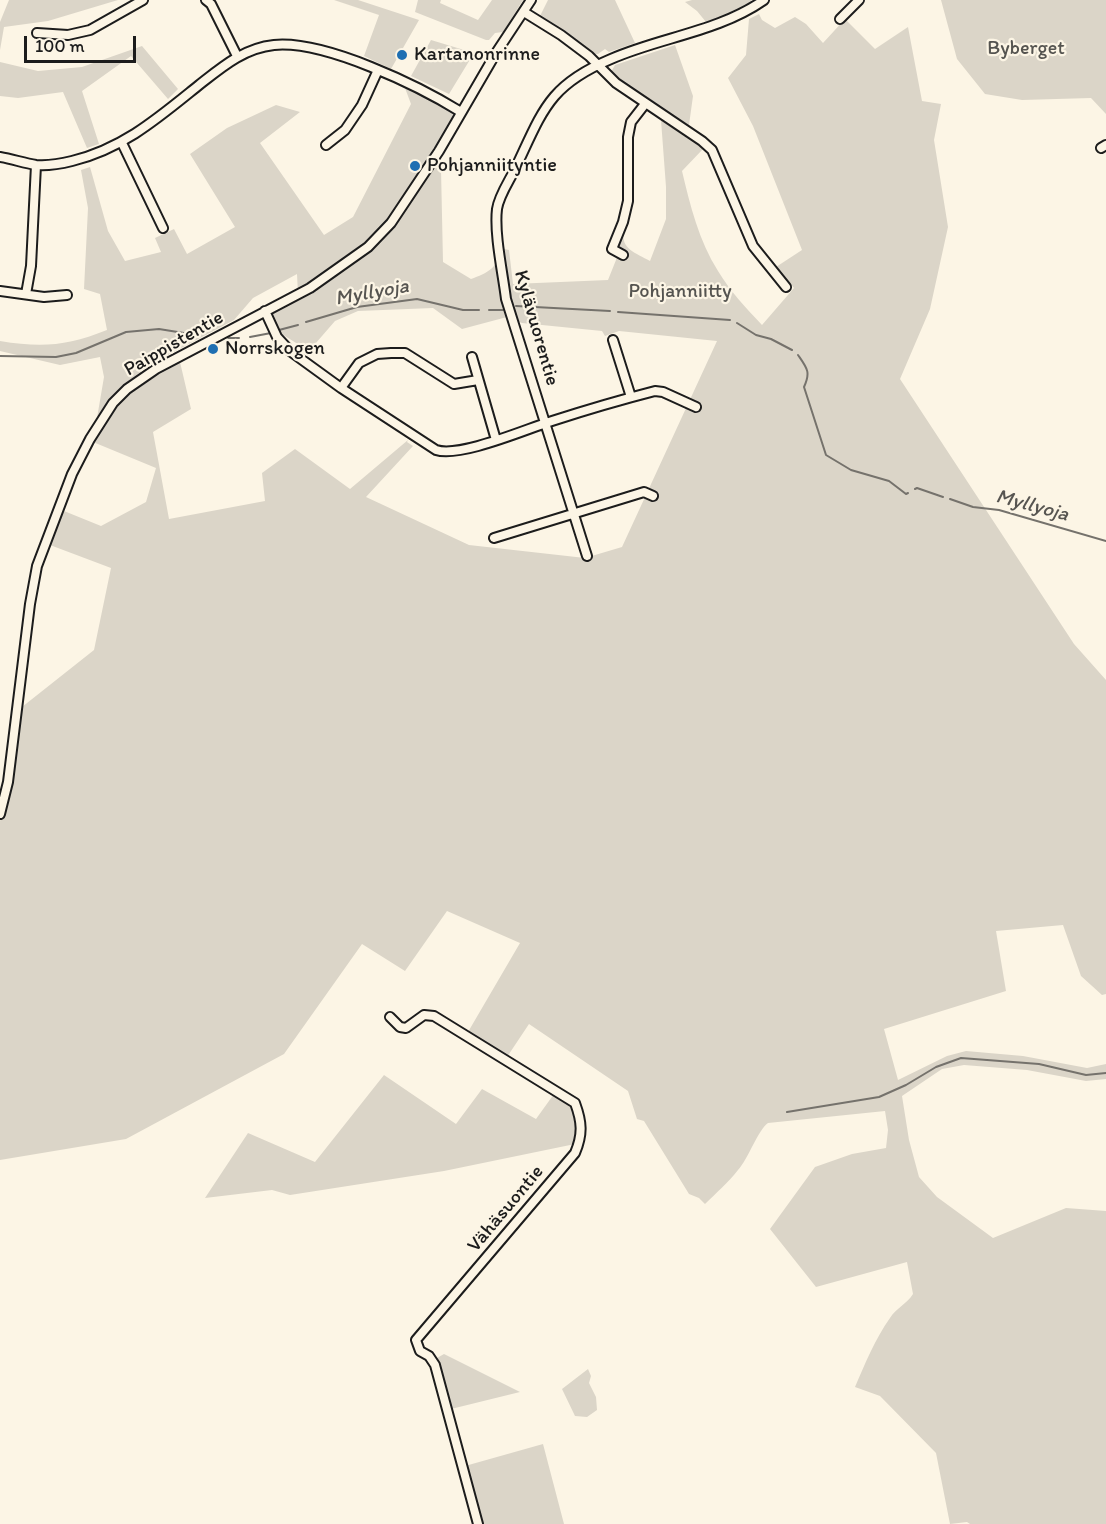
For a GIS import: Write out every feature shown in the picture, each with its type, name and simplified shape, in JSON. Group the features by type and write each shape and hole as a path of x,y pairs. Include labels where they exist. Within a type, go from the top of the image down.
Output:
{"street":[{"path":"37,33 68,35 90,30 143,0"},
{"path":"206,0 211,4 237,56"},
{"name":"Paippistentie","path":"0,814 8,782 30,604 37,566 72,474 90,439 113,403 127,389 156,369 336,272 379,236 391,223 434,159 501,45 531,0"},
{"path":"840,19 860,0"},
{"name":"Kylävuorentie","path":"587,556 506,299 500,257 498,206 543,110 560,88 580,73 610,59 706,28 743,13 761,1"},
{"path":"524,12 561,35 589,56 609,77 712,150 753,246 786,287"},
{"path":"0,157 36,165 56,165 93,156 122,143 156,121 237,56 275,45 300,47 333,54 378,70 424,91 461,112"},
{"path":"326,145 345,130 363,105 378,70"},
{"path":"623,255 612,249 623,222 628,201 628,137 632,122 645,104"},
{"path":"122,143 164,228"},
{"path":"26,294 31,266 36,165"},
{"path":"0,291 44,297 67,295"},
{"path":"265,311 277,337 290,351 341,388 442,452 455,452 655,391 663,392 696,407"},
{"path":"613,339 631,397"},
{"path":"341,388 358,363 376,354 391,353 405,353 454,384 478,380"},
{"path":"472,357 496,440"},
{"path":"494,538 644,492 653,496"},
{"name":"Vähäsuontie","path":"390,1017 400,1027 406,1028 424,1015 434,1016 574,1103 582,1121 581,1139 575,1153 416,1340 420,1351 429,1356 435,1365 478,1524"}],"green space":[{"path":"9,0 118,0 48,21 4,27 0,50 0,22"},
{"path":"334,0 358,0 419,20 391,69 364,56 379,15"},
{"path":"418,0 441,0 440,3 478,20 492,0 523,0 503,32 495,33 489,40 486,40 415,12"},
{"path":"548,0 615,0 635,43 609,52 605,49 598,54 590,54 540,16"},
{"path":"751,0 752,2 742,9 706,22 685,2"},
{"name":"Byberget","path":"941,0 1106,0 1106,114 1091,98 1022,100 985,94 957,59"},
{"name":"Pohjanniitty","path":"759,14 762,20 775,28 795,17 806,24 823,43 845,19 875,49 908,27 922,101 941,104 934,140 948,227 930,309 900,379 1074,644 1106,680 1106,994 1102,995 1081,976 1063,925 996,931 1006,991 884,1029 898,1080 947,1056 966,1051 1023,1056 1087,1068 1106,1064 1106,1079 1086,1081 1027,1070 964,1065 942,1069 902,1096 909,1140 919,1177 937,1197 993,1238 1066,1208 1106,1211 1106,1524 970,1524 967,1522 950,1524 936,1453 880,1396 855,1387 885,1326 892,1315 913,1294 907,1262 816,1287 770,1229 815,1167 852,1154 886,1148 888,1130 885,1111 768,1123 760,1132 738,1170 705,1204 699,1198 689,1194 644,1121 637,1119 628,1091 529,1024 507,1057 468,1032 520,943 447,911 405,971 362,944 284,1054 126,1139 0,1160 0,821 12,779 22,707 94,650 111,568 50,545 64,511 101,526 146,502 156,468 93,442 116,407 130,392 180,362 191,409 153,432 169,519 265,501 262,473 295,449 350,489 408,440 407,442 413,446 366,497 469,545 585,558 622,547 717,341 619,331 605,336 602,331 522,323 507,317 462,329 433,308 358,311 335,321 309,351 272,328 265,311 298,294 297,274 253,298 234,320 151,364 123,385 97,418 104,377 100,357 60,365 0,351 0,341 54,344 107,330 100,294 84,289 88,208 81,170 90,167 108,231 125,261 161,252 155,238 174,229 187,254 235,227 190,154 227,128 276,105 300,112 260,143 324,235 353,217 411,104 402,80 461,112 430,166 441,169 443,262 471,279 487,272 495,265 499,248 509,250 513,284 608,280 618,255 609,241 615,233 624,231 624,242 627,246 650,261 666,219 661,120 703,149 682,171 696,222 705,248 723,278 738,299 762,325 794,288 776,267 802,250 753,126 728,78 746,55 749,19"},
{"path":"431,40 474,53 449,94 411,76"},
{"path":"675,45 693,96 689,125 617,82 611,72 615,65"},
{"path":"142,46 178,89 168,99 131,56 82,91 99,144 87,148 63,92 18,98 0,96 0,62 38,71 82,67"},
{"path":"384,1075 456,1124 482,1089 536,1119 554,1094 569,1104 576,1114 575,1144 444,1171 290,1195 272,1190 205,1198 248,1133 315,1162"},
{"path":"444,1354 520,1392 451,1409 437,1358"},
{"path":"588,1369 591,1376 589,1383 596,1397 597,1410 587,1417 575,1416 562,1389"},
{"path":"543,1444 564,1524 481,1524 465,1466"}],"waterway":[{"name":"Myllyoja","path":"306,322 357,307 417,299 463,310 479,310"},
{"name":"Myllyoja","path":"516,306 610,311"},
{"name":"Myllyoja","path":"489,310 503,310"},
{"name":"Myllyoja","path":"618,312 730,320"},
{"name":"Myllyoja","path":"737,323 756,335 771,339 792,350"},
{"name":"Myllyoja","path":"279,330 298,325"},
{"name":"Myllyoja","path":"0,356 56,357 76,353 126,332 159,329 190,334 203,333"},
{"name":"Myllyoja","path":"250,337 271,333"},
{"name":"Myllyoja","path":"228,338 239,338"},
{"name":"Myllyoja","path":"798,355 807,370 804,387 826,455 851,470 889,481 906,494 908,493"},
{"name":"Myllyoja","path":"915,489 943,497"},
{"name":"Myllyoja","path":"950,499 973,507 999,510 1106,541"},
{"path":"787,1112 879,1097 906,1085 936,1067 961,1058 1039,1064 1086,1075 1106,1073"}],"place":[{"name":"Kartanonrinne","path":"402,55"},
{"name":"Pohjanniityntie","path":"415,166"},
{"name":"Norrskogen","path":"213,349"}]}
